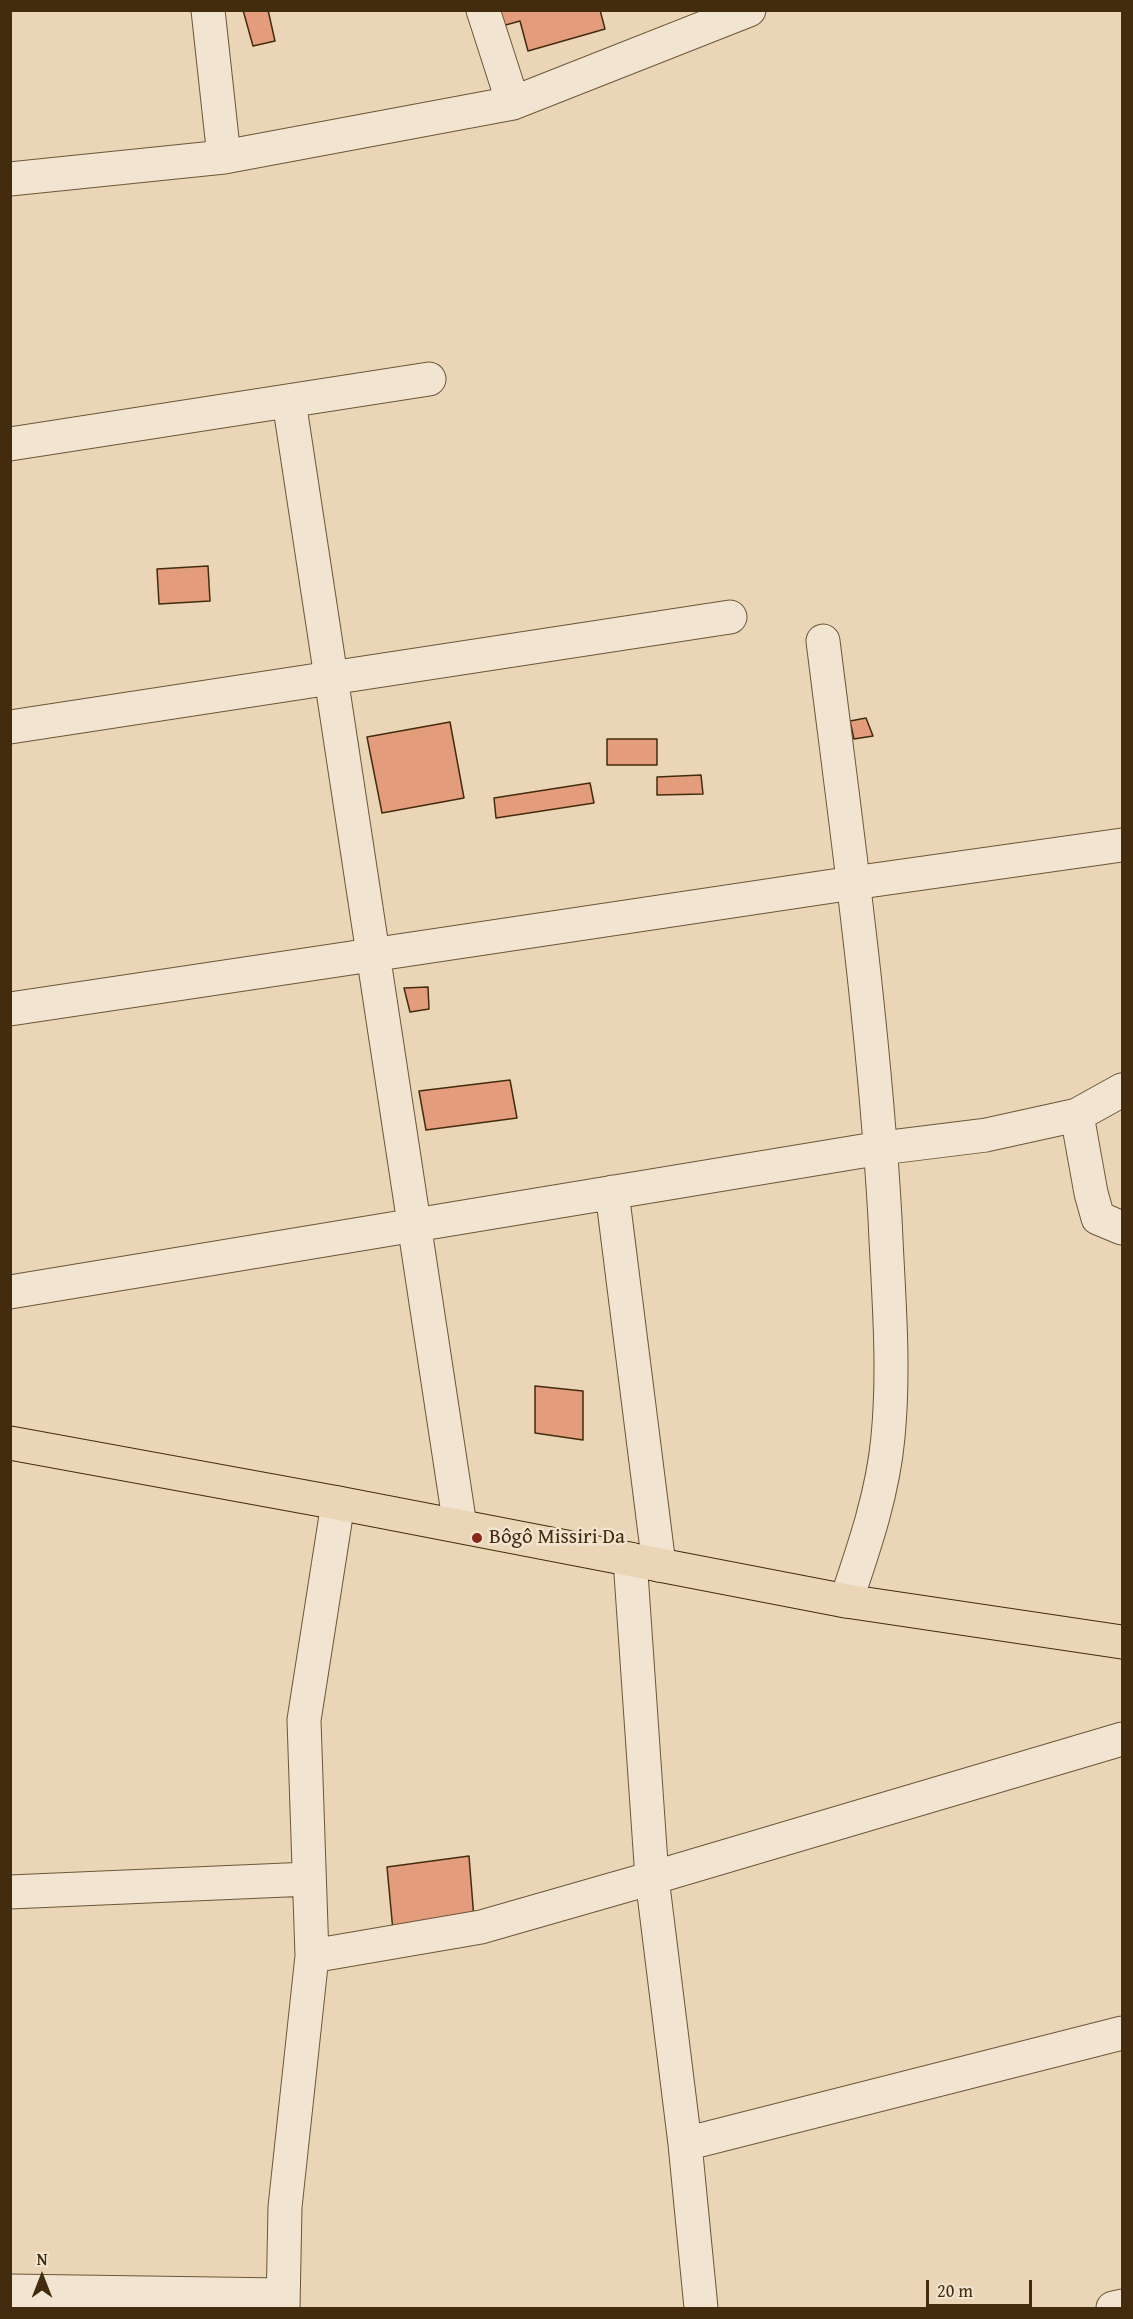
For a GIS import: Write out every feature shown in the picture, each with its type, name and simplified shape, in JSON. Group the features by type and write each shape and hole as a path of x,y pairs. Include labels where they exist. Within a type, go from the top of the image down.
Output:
{"main road":[{"path":"10,1443 460,1526 846,1601 1122,1642"}],"street":[{"path":"208,10 224,157"},
{"path":"483,10 513,102"},
{"path":"10,179 224,157 513,102 744,11"},
{"path":"10,444 429,379"},
{"path":"289,401 460,1526"},
{"path":"10,727 730,617"},
{"path":"823,641 853,883 881,1148 892,1367 888,1439 870,1529 846,1601"},
{"path":"10,1009 1122,845"},
{"path":"10,1292 881,1148 986,1135 1077,1115 1122,1090"},
{"path":"1077,1115 1091,1193 1098,1218 1122,1228"},
{"path":"612,1192 645,1562 652,1878 685,2144 701,2308"},
{"path":"10,2292 283,2302 285,2208 312,1956 304,1720 338,1503"},
{"path":"312,1956 481,1927 1122,1739"},
{"path":"10,1892 309,1879"},
{"path":"685,2144 1122,2033"},
{"path":"1113,2308 1122,2306"}],"building":[{"path":"243,10 268,10 275,41 253,46"},
{"path":"498,10 600,10 605,29 528,51 520,21 502,26"},
{"path":"208,566 210,601 159,604 157,569"},
{"path":"866,718 873,736 854,739 850,721"},
{"path":"450,722 464,798 382,813 367,737"},
{"path":"607,739 657,739 657,765 607,765"},
{"path":"701,775 703,794 657,795 657,777"},
{"path":"590,783 594,803 496,818 494,798"},
{"path":"428,987 429,1009 410,1012 404,988"},
{"path":"510,1080 517,1118 426,1130 419,1091"},
{"path":"535,1386 583,1391 583,1440 535,1433"},
{"path":"469,1856 474,1919 393,1931 387,1867"}],"place":[{"name":"Bôgô Missiri Da","path":"477,1538"}]}
